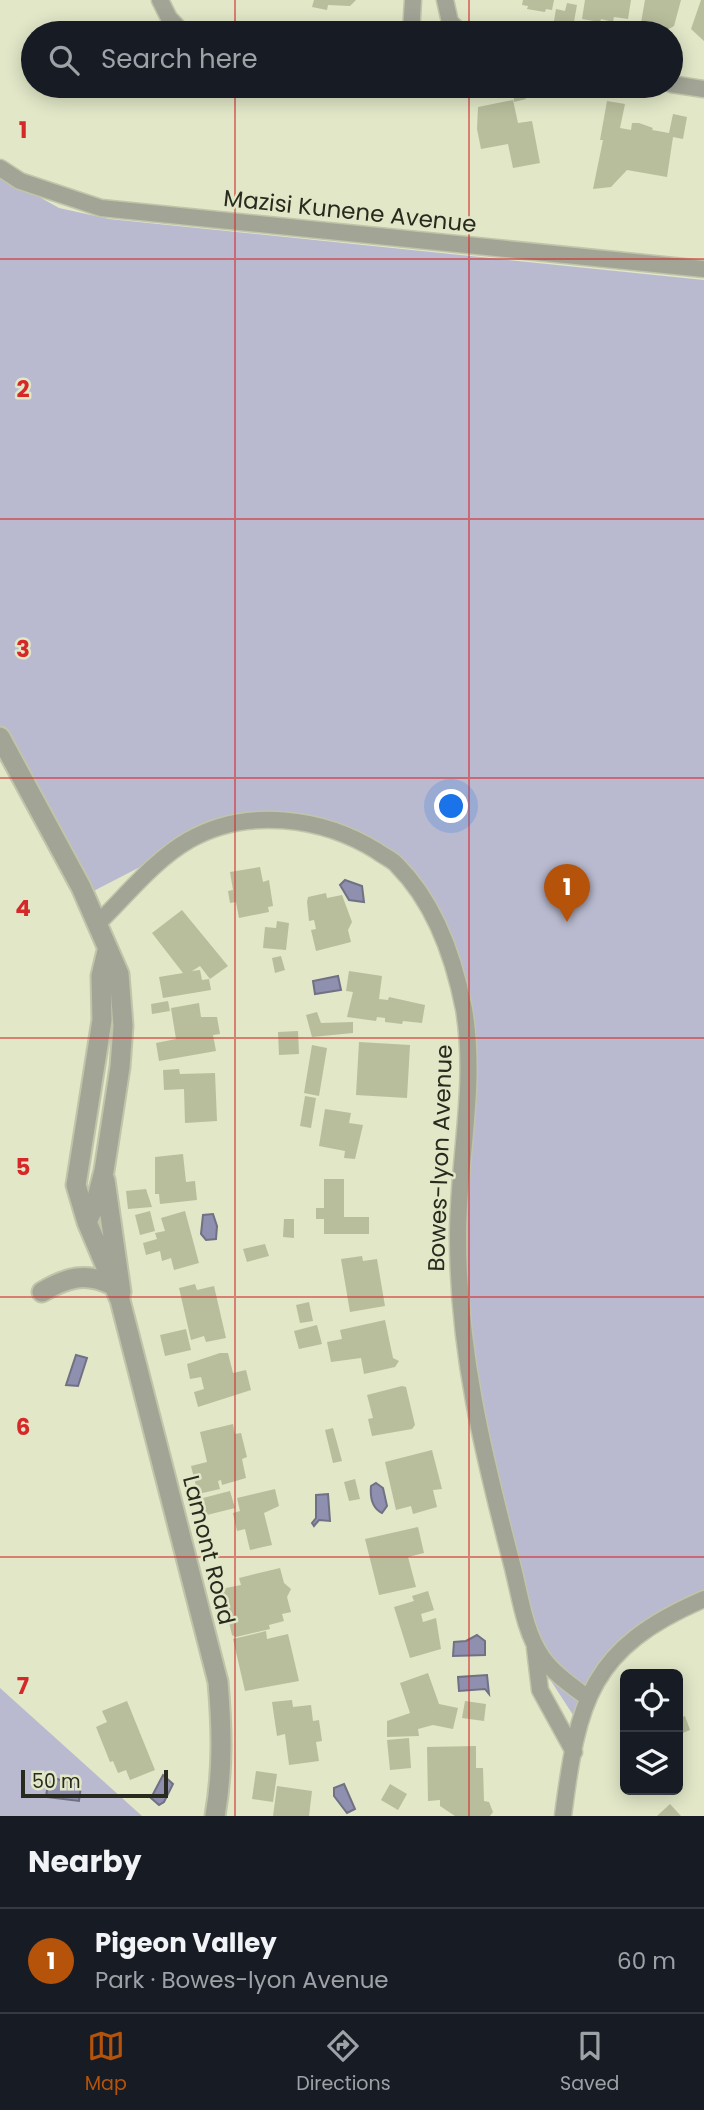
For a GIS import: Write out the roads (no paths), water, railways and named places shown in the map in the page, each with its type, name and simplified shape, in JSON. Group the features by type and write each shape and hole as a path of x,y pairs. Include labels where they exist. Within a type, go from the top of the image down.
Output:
{"street":[{"path":"160,0 172,21"},
{"path":"412,21 413,0"},
{"path":"445,0 450,21"},
{"path":"683,86 704,89"},
{"name":"Mazisi Kunene Avenue","path":"0,168 20,181 64,198 125,211 704,268"},
{"path":"0,737 98,923 107,951 119,974 123,1026 120,1067 104,1171 95,1205 87,1222"},
{"name":"Bowes-lyon Avenue","path":"98,923 158,865 189,840 229,824 271,820 315,823 354,837 397,864 429,908 451,956 470,1054 470,1102 462,1149 458,1236 460,1316 468,1385 482,1450 536,1646 551,1669 588,1699"},
{"name":"Lamont Road","path":"107,951 101,976 102,1020 76,1185 87,1222 116,1292 218,1682 222,1731 221,1781 215,1816"},
{"name":"Lamont Road","path":"104,1171 122,1283 116,1292"},
{"path":"43,1292 62,1280 77,1276 91,1277 116,1292"},
{"path":"563,1816 574,1752 597,1676 616,1653 644,1631 704,1599"},
{"path":"536,1646 540,1690 574,1752"}],"place":[{"name":"Pigeon Valley","path":"567,922"}]}
